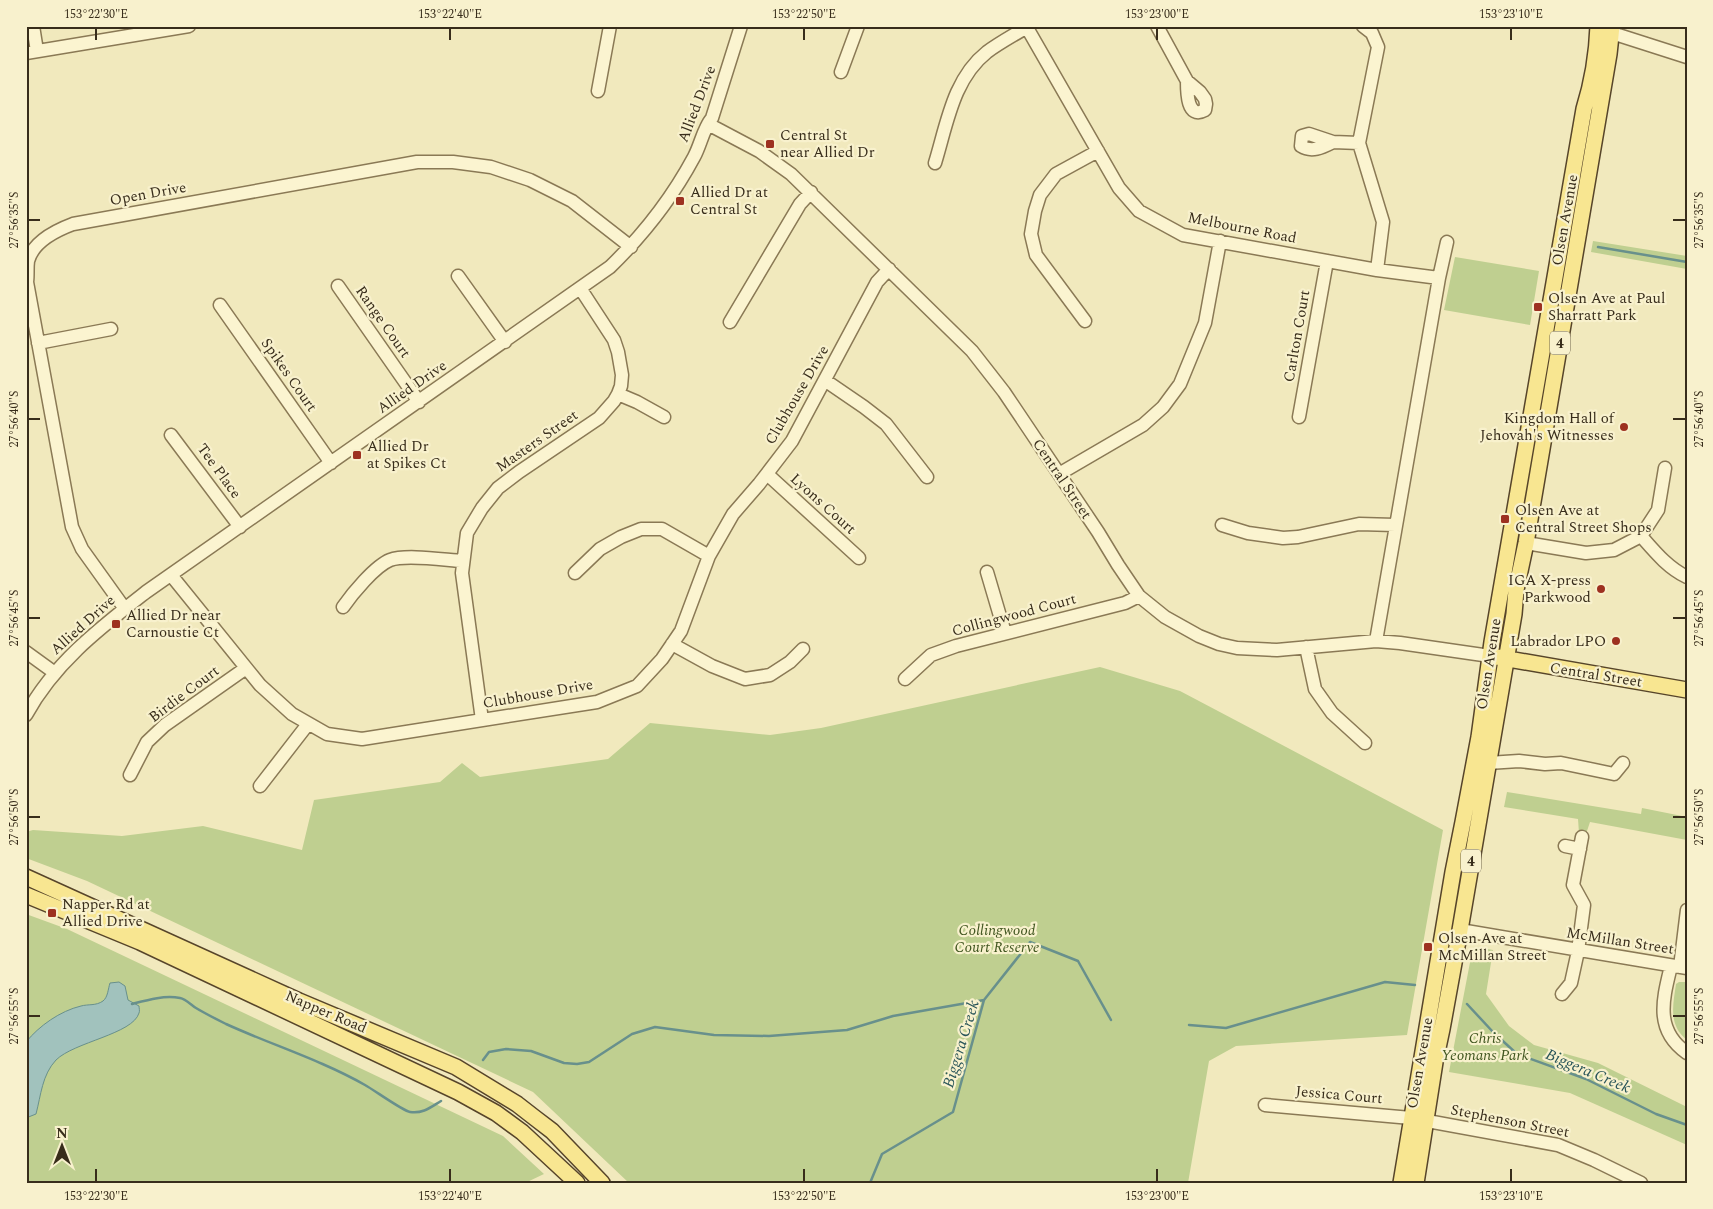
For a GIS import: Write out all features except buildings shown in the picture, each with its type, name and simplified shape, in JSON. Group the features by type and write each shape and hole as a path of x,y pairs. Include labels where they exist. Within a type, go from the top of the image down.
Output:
{"main road":[{"name":"Olsen Avenue","path":"1416,1183 1435,1062 1460,930 1500,689 1498,658 1514,614 1516,590 1526,543 1600,111 1605,29"},
{"name":"Olsen Avenue","path":"1401,1183 1453,872 1477,746 1498,658 1584,109 1605,29"},
{"name":"Central Street","path":"1498,658 1687,690"},
{"path":"1500,689 1518,672 1546,666"},
{"name":"Napper Road","path":"26,877 299,1001 456,1067 517,1104 552,1131 602,1183"},
{"name":"Napper Road","path":"26,895 140,942 458,1092 496,1113 522,1132 578,1183"}],"street":[{"path":"33,26 32,52 190,26"},
{"path":"598,91 610,26"},
{"name":"Allied Drive","path":"26,715 38,694 55,673 98,629 171,575 610,267 631,247 655,217 695,155 712,118 741,26"},
{"path":"841,72 858,26"},
{"path":"1157,26 1187,81"},
{"path":"1363,26 1372,33 1378,47 1360,143 1383,222 1377,270"},
{"path":"935,163 954,98 965,75 987,52 1026,27"},
{"name":"Melbourne Road","path":"1026,27 1119,188 1139,211 1183,235 1377,270 1439,278"},
{"path":"1605,29 1687,57"},
{"name":"Central Street","path":"708,124 724,131 777,162 811,192 972,351 1004,392 1140,596 1165,617 1181,627 1219,644 1256,650 1277,650 1376,641 1498,658"},
{"path":"1334,142 1360,143"},
{"path":"1085,321 1036,256 1032,234 1035,211 1040,194 1056,174 1098,151"},
{"name":"Open Drive","path":"125,609 82,549 72,527 27,282 28,260 38,245 54,232 73,224 417,162 454,162 491,167 530,180 572,201 631,247"},
{"path":"730,322 800,204 811,192"},
{"path":"1059,474 1143,425 1163,407 1180,384 1205,323 1220,241"},
{"path":"1376,641 1395,525 1447,242"},
{"name":"Carlton Court","path":"1299,417 1327,261"},
{"name":"Clubhouse Drive","path":"171,575 260,685 292,714 327,734 362,739 597,702 637,686 662,659 681,630 709,556 733,514 792,441 878,282 889,269"},
{"path":"458,276 505,342"},
{"name":"Range Court","path":"338,286 419,402"},
{"path":"580,288 614,340 622,375 618,394 664,417"},
{"name":"Spikes Court","path":"220,306 331,463"},
{"path":"38,343 111,329"},
{"path":"826,381 886,424 927,477"},
{"name":"Masters Street","path":"482,720 462,573 467,533 482,508 498,488 599,418 618,394"},
{"name":"Tee Place","path":"172,435 240,527"},
{"path":"1526,543 1586,552 1614,550 1641,536 1658,510 1665,468"},
{"name":"Lyons Court","path":"766,474 859,558"},
{"path":"1222,525 1248,533 1283,538 1298,537 1359,524 1395,525"},
{"path":"575,573 600,549 621,537 641,529 662,529 709,556"},
{"path":"1641,536 1656,554 1677,572 1687,577"},
{"path":"344,607 352,594 372,573 389,560 406,558 463,561"},
{"path":"987,572 1005,633"},
{"name":"Collingwood Court","path":"905,679 931,656 956,646 1125,603 1140,596"},
{"path":"672,644 712,666 745,679 770,675 790,662 803,649"},
{"path":"1306,647 1314,689 1332,713 1365,744"},
{"path":"26,652 55,673"},
{"name":"Birdie Court","path":"130,775 147,742 165,725 246,668"},
{"path":"260,786 308,724"},
{"path":"1488,763 1519,760 1545,764 1561,763 1614,774 1623,763"},
{"path":"1562,994 1571,983 1578,951 1584,905 1573,884 1581,843 1565,846"},
{"path":"1687,910 1679,967 1664,996 1663,1015 1672,1038 1680,1048 1687,1052"},
{"name":"McMillan Street","path":"1460,930 1679,967"},
{"name":"Jessica Court","path":"1265,1105 1411,1118 1426,1122"},
{"name":"Stephenson Street","path":"1426,1122 1558,1145 1641,1183"}],"green space":[{"path":"1593,241 1687,256 1687,269 1591,252"},
{"path":"1455,257 1539,271 1530,325 1444,310"},
{"name":"Collingwood Court Reserve","path":"1100,667 1180,691 1443,830 1407,1035 1236,1046 1209,1061 1188,1183 629,1183 533,1092 87,881 26,858 26,832 33,830 122,836 203,826 302,850 314,800 440,782 462,763 480,777 608,759 650,723 770,735 821,728"},
{"path":"1507,792 1641,814 1642,808 1687,817 1687,840 1590,822 1586,834 1579,833 1578,819 1504,807"},
{"path":"26,914 67,929 503,1136 544,1174 525,1183 26,1183"},
{"name":"Chris Yeomans Park","path":"1477,947 1493,950 1486,994 1509,1026 1534,1045 1598,1063 1687,1107 1687,1145 1570,1093 1449,1072 1472,952"},
{"path":"1687,982 1687,1040 1677,1028 1673,1014 1676,984"}],"water":[{"path":"119,982 125,986 128,1000 139,1006 139,1012 134,1020 126,1027 76,1048 56,1060 45,1079 36,1114 26,1118 26,1042 37,1030 58,1015 73,1008 98,1004 103,1001 107,995 110,983"}],"waterway":[{"path":"1598,247 1687,262"},
{"name":"Biggera Creek","path":"870,1183 882,1154 953,1112 984,1000 1030,942 1078,961 1111,1020"},
{"name":"Biggera Creek","path":"1189,1025 1226,1028 1385,982 1415,985"},
{"path":"132,1004 162,998 174,997 182,999 243,1032 314,1060 348,1076 406,1111 423,1111 441,1101"},
{"path":"483,1060 489,1052 506,1049 531,1051 564,1063 577,1064 589,1062 632,1034 655,1027 714,1035 769,1036 847,1030 893,1016 984,1000"},
{"name":"Biggera Creek","path":"1467,1004 1517,1054 1586,1079 1656,1114 1687,1125"}],"place":[{"name":"Central St near Allied Dr","path":"770,144"},
{"name":"Allied Dr at Central St","path":"680,201"},
{"name":"Olsen Ave at Paul Sharratt Park","path":"1538,307"},
{"name":"Kingdom Hall of Jehovah's Witnesses","path":"1624,427"},
{"name":"Allied Dr at Spikes Ct","path":"357,455"},
{"name":"Olsen Ave at Central Street Shops","path":"1505,519"},
{"name":"IGA X-press Parkwood","path":"1601,589"},
{"name":"Allied Dr near Carnoustie Ct","path":"116,624"},
{"name":"Labrador LPO","path":"1616,641"},
{"name":"Napper Rd at Allied Drive","path":"52,913"},
{"name":"Olsen Ave at McMillan Street","path":"1428,947"}]}
